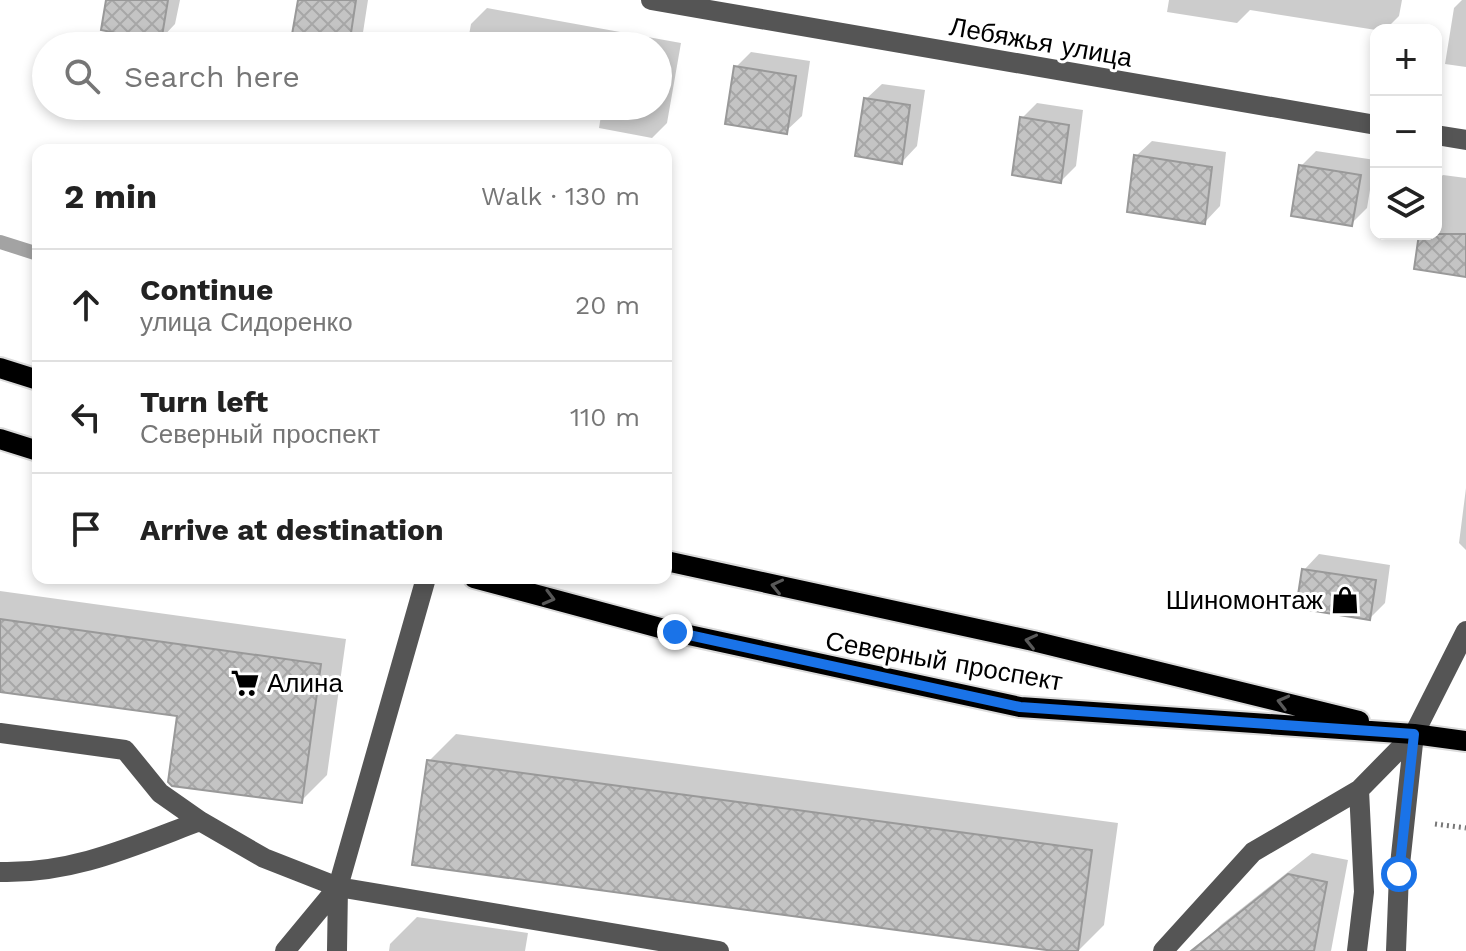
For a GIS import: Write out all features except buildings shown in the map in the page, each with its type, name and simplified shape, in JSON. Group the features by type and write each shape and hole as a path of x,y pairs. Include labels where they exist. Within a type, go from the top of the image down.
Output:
{"main road":[{"path":"0,368 32,378"},
{"path":"0,439 32,449"},
{"name":"Северный проспект","path":"672,562 1033,641 1414,734"},
{"name":"Северный проспект","path":"496,584 675,632 1020,707 1414,734 1466,741"}],"street":[{"name":"Лебяжья улица","path":"651,0 1370,124"},
{"path":"1442,136 1466,140"},
{"path":"337,951 338,887 424,584"},
{"path":"1163,951 1253,852 1359,790 1414,734 1466,631"},
{"path":"0,733 125,750 160,793 200,821 264,858 338,887 719,951"},
{"path":"1396,951 1399,874 1414,734"},
{"path":"1357,951 1364,892 1359,790"},
{"path":"0,872 35,873 90,862 200,821"},
{"path":"285,951 338,887"}],"waterway":[{"path":"0,242 32,252"}],"place":[{"name":"Шиномонтаж","path":"1345,600"},
{"name":"Алина","path":"245,683"}],"route":[{"path":"675,632 1020,707 1414,734 1399,874"}]}
